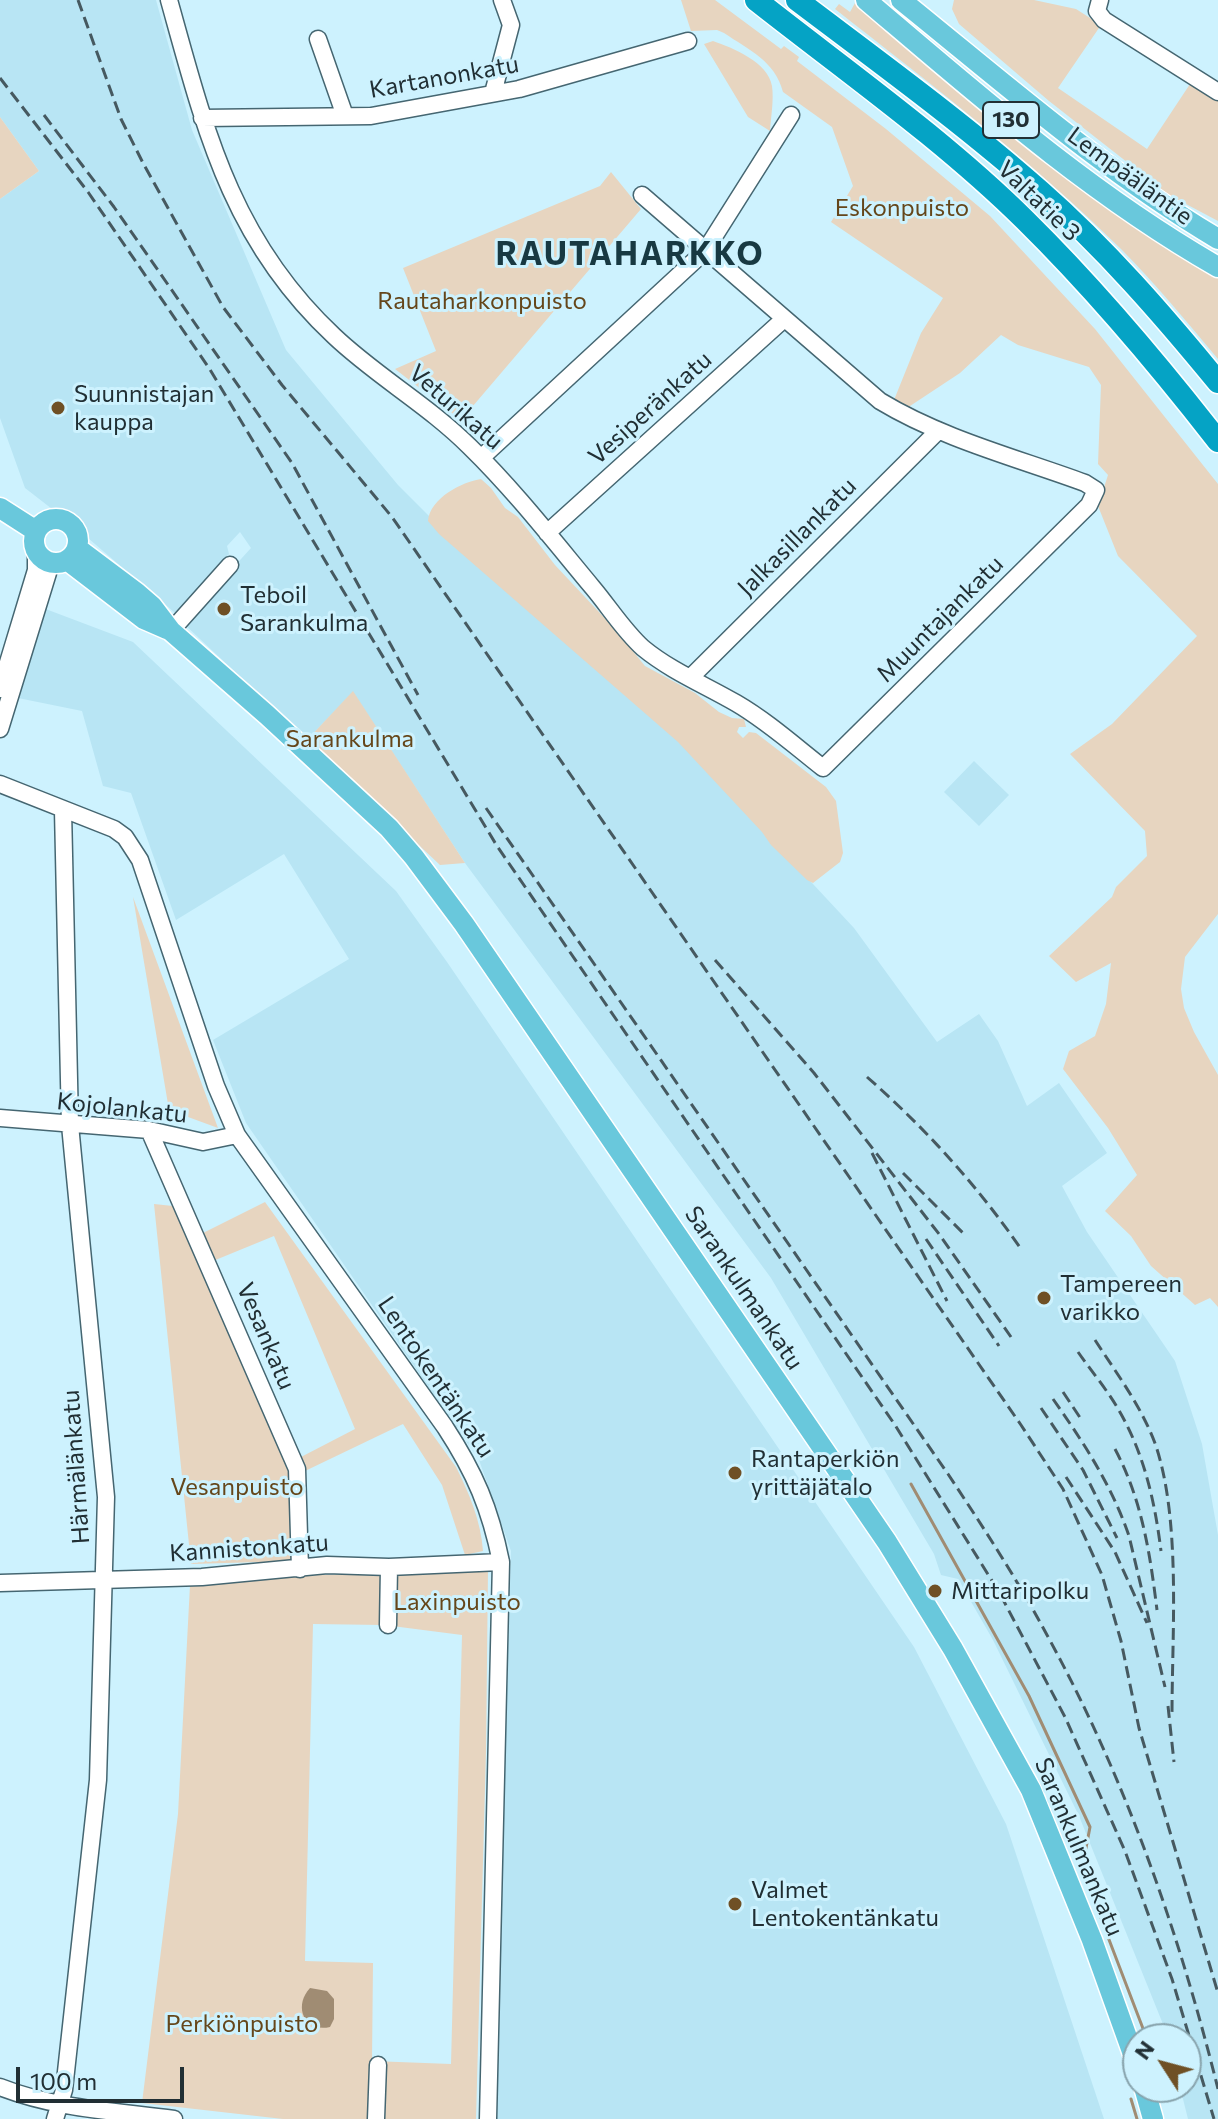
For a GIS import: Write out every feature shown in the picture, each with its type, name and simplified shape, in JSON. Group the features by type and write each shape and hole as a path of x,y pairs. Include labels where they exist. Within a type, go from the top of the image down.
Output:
{"highway":[{"name":"Valtatie 3","path":"756,0 942,146 1025,219 1164,372 1218,441"},
{"name":"Valtatie 3","path":"797,0 920,93 1042,193 1111,261 1185,341 1218,382"}],"main road":[{"name":"Lempääläntie","path":"866,0 892,13 1080,175 1218,267"},
{"name":"Lempääläntie","path":"914,3 1090,151 1165,206 1218,239"},
{"path":"892,13 914,3"},
{"name":"Sarankulmankatu","path":"0,508 50,549 130,587 152,606 171,631 364,805 414,857 533,1024 887,1542 953,1649 1031,1790 1122,2023"},
{"path":"0,519 50,549"}],"street":[{"name":"Veturikatu","path":"169,0 202,118 232,198 269,260 311,313 360,359 457,434 481,458 641,646 662,663 739,705 823,768"},
{"path":"493,93 511,25 502,0"},
{"path":"1099,6 1104,20 1218,92"},
{"path":"318,39 345,116"},
{"name":"Kartanonkatu","path":"202,118 371,116 519,89 688,41"},
{"path":"481,458 705,251 791,115"},
{"path":"642,195 880,401 911,420 938,431"},
{"name":"Vesiperänkatu","path":"547,533 784,319"},
{"name":"Muuntajankatu","path":"823,768 1089,505 1096,490 1085,483 938,431"},
{"name":"Jalkasillankatu","path":"690,678 938,431"},
{"path":"0,689 36,570 50,549"},
{"path":"0,729 48,573 50,549"},
{"path":"171,631 230,565"},
{"name":"Lentokentänkatu","path":"5,787 121,832 134,849 216,1086 237,1135 467,1461 486,1501 501,1562 488,2119"},
{"name":"Härmälänkatu","path":"57,2112 64,2090 94,1833 105,1579 103,1458 70,1125 63,810"},
{"name":"Kojolankatu","path":"0,1118 149,1130 203,1142 237,1135"},
{"name":"Vesankatu","path":"149,1130 297,1469 300,1569"},
{"name":"Kannistonkatu","path":"0,1583 202,1577 327,1565 389,1567 501,1562"},
{"path":"388,1625 389,1567"},
{"path":"376,2119 378,2065"},
{"path":"0,2087 57,2112 100,2112 174,2119"}],"shaded area":[{"path":"0,0 156,0 192,130 286,350 398,485 460,547 676,737 854,928 937,1042 979,1014 998,1041 1027,1106 1059,1083 1107,1153 1062,1186 1087,1232 1175,1361 1202,1444 1218,1535 1218,2119 1188,2119 1184,2103 1202,2103 1202,2023 1163,2023 1079,1816 993,1640 958,1579 941,1575 934,1554 771,1278 465,863 353,692 307,740 183,623 251,548 240,532 227,546 229,554 175,613 25,488 0,418 0,199 39,171 0,117"},
{"path":"43,608 133,642 396,891 447,962 914,1647 1006,1824 1104,2119 495,2119 511,1551 479,1460 246,1123 213,1040 349,959 284,854 176,920 131,793 103,786 82,711 18,698"},
{"path":"974,761 1009,795 979,826 944,792"},
{"path":"310,1988 327,1991 334,1999 334,2019 330,2027 314,2026 304,2016 302,2003"}],"green space":[{"name":"Eskonpuisto","path":"681,0 715,0 781,49 784,46 799,57 797,61 886,129 990,216 1095,329 1218,484 1218,914 1185,957 1181,989 1184,1008 1194,1032 1218,1075 1218,1307 1210,1298 1195,1305 1151,1266 1131,1236 1105,1211 1137,1175 1108,1128 1063,1069 1069,1051 1095,1036 1106,1004 1111,963 1076,982 1049,956 1112,897 1116,887 1147,856 1145,831 1070,754 1112,724 1197,636 1118,556 1098,506 1108,475 1098,464 1101,385 1089,367 1018,345 1001,335 960,373 907,408 894,400 921,333 943,298 831,222 853,186 832,127 783,92 774,72 752,51 717,30 691,31"},
{"path":"954,0 1034,0 1076,9 1101,25 1058,88 1147,149 1192,81 1218,99 1218,221 1169,195 1049,101 959,24 952,9"},
{"path":"855,3 988,114 1082,186 1218,277 1218,359 1146,275 1053,185 835,9 839,4 850,12"},
{"path":"713,41 748,57 769,77 773,97 770,131 748,117 704,44"},
{"path":"0,117 39,171 0,199"},
{"name":"Rautaharkonpuisto","path":"611,172 641,209 461,420 395,369 436,351 403,268 600,186"},
{"path":"481,479 505,508 518,517 555,565 645,666 695,693 719,712 744,719 746,727 739,727 737,732 743,738 749,732 756,733 826,787 836,801 843,853 840,862 813,883 807,880 678,742 439,534 428,521 434,505 448,492"},
{"name":"Sarankulma","path":"353,691 465,863 440,865 307,740"},
{"path":"133,897 218,1128 169,1110"},
{"path":"265,1202 456,1467 474,1508 483,1551 465,1555 442,1485 403,1424 305,1471 301,1457 355,1429 274,1236 213,1261 201,1234"},
{"name":"Vesanpuisto","path":"154,1204 173,1206 283,1452 290,1480 295,1561 191,1564"},
{"name":"Perkiönpuisto","path":"488,1570 476,2119 283,2119 142,2103 178,1814 190,1585 288,1576 382,1573 383,1625 313,1624 305,1961 373,1963 372,2061 451,2064 462,1635 392,1626 393,1582 397,1572"}],"waterway":[{"path":"911,1484 1029,1696 1090,1827 1082,1869 1141,2023"},
{"path":"1132,2103 1137,2119"}],"railway":[{"path":"78,0 121,119 223,307 282,385 392,517 1063,1489 1102,1575 1121,1641 1139,1728 1218,1993"},
{"path":"0,78 88,192 209,368 497,846 895,1425 999,1592 1065,1717 1125,1851 1172,1979 1214,2119"},
{"path":"44,115 114,207 292,463 418,695"},
{"path":"486,808 948,1474 1036,1614 1101,1744 1147,1856 1186,1972 1218,2089"},
{"path":"715,960 814,1073 939,1234 1011,1337"},
{"path":"867,1077 949,1158 987,1202 1021,1249"},
{"path":"872,1153 947,1301"},
{"path":"903,1173 965,1235"},
{"path":"926,1239 999,1346"},
{"path":"1095,1340 1144,1418 1164,1476 1172,1543 1172,1714"},
{"path":"1078,1352 1116,1406 1137,1447 1152,1498 1161,1551"},
{"path":"1063,1392 1081,1419"},
{"path":"1053,1399 1096,1465 1122,1518 1165,1687"},
{"path":"1041,1408 1083,1470 1117,1538"},
{"path":"1115,1449 1138,1507 1148,1547 1157,1610"},
{"path":"1066,1477 1115,1552 1147,1623"},
{"path":"1168,1706 1174,1762"}],"place":[{"name":"Suunnistajan kauppa","path":"58,408"},
{"name":"Teboil Sarankulma","path":"224,609"},
{"name":"Tampereen varikko","path":"1044,1298"},
{"name":"Rantaperkiön yrittäjätalo","path":"735,1473"},
{"name":"Mittaripolku","path":"935,1591"},
{"name":"Valmet Lentokentänkatu","path":"735,1904"}],"district":[{"name":"RAUTAHARKKO","path":"630,254"}],"park label":[{"name":"Laxinpuisto","path":"457,1602"}]}
